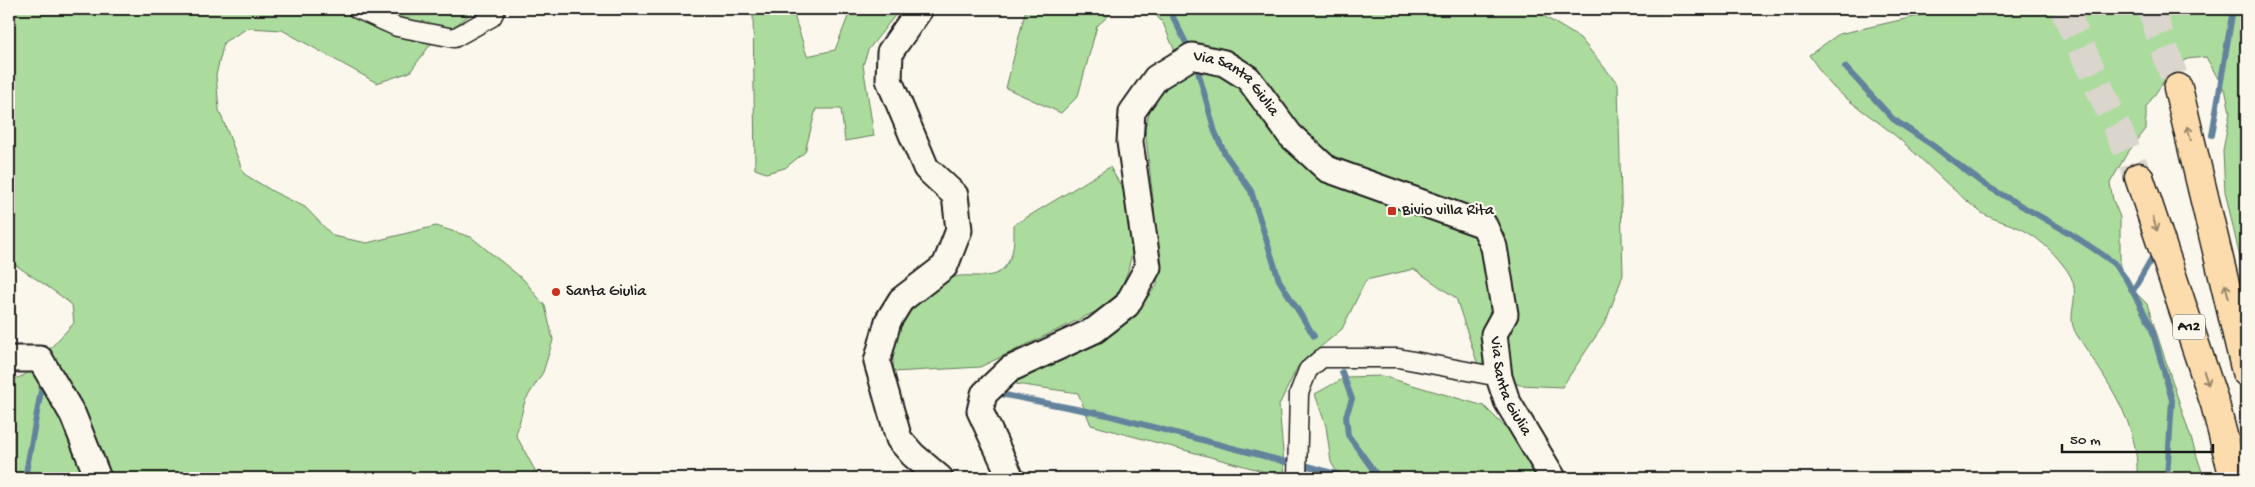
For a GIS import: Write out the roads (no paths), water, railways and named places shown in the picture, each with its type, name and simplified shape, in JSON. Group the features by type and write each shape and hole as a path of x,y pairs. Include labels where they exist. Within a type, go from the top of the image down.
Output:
{"highway":[{"path":"2178,88 2246,372"},
{"name":"A12","path":"2140,177 2215,404 2234,478"}],"street":[{"path":"357,9 397,27 454,38 492,16 496,9"},
{"path":"920,9 890,52 889,80 926,168 955,195 959,230 945,266 901,300 888,321 877,362 900,439 913,455 940,478"},
{"name":"Via Santa Giulia","path":"1011,478 980,411 984,394 1010,369 1095,330 1127,305 1148,267 1130,142 1132,112 1156,78 1192,56 1224,63 1248,78 1290,135 1327,169 1484,225 1494,247 1505,314 1494,334 1499,377 1507,401 1553,478"},
{"path":"1297,478 1299,393 1308,370 1322,358 1398,358 1499,377"},
{"path":"9,359 40,359 73,415 98,478"}],"waterway":[{"path":"1169,9 1188,47"},
{"path":"2212,135 2233,9"},
{"path":"1196,64 1215,132 1225,154 1251,191 1279,280 1314,336"},
{"path":"1845,67 1893,119 1932,145 1985,185 2071,234 2114,263 2126,279 2151,326 2172,400 2167,478"},
{"path":"2134,289 2153,256"},
{"path":"1342,372 1352,399 1346,416 1348,435 1379,478"},
{"path":"25,478 43,380"},
{"path":"995,393 1107,415 1286,462"},
{"path":"1308,466 1349,478"}],"tunnel":[{"path":"2064,9 2139,177"},
{"path":"2151,9 2178,88"}],"place":[{"name":"Bivio villa Rita","path":"1392,211"},
{"name":"Santa Giulia","path":"556,292"}]}
